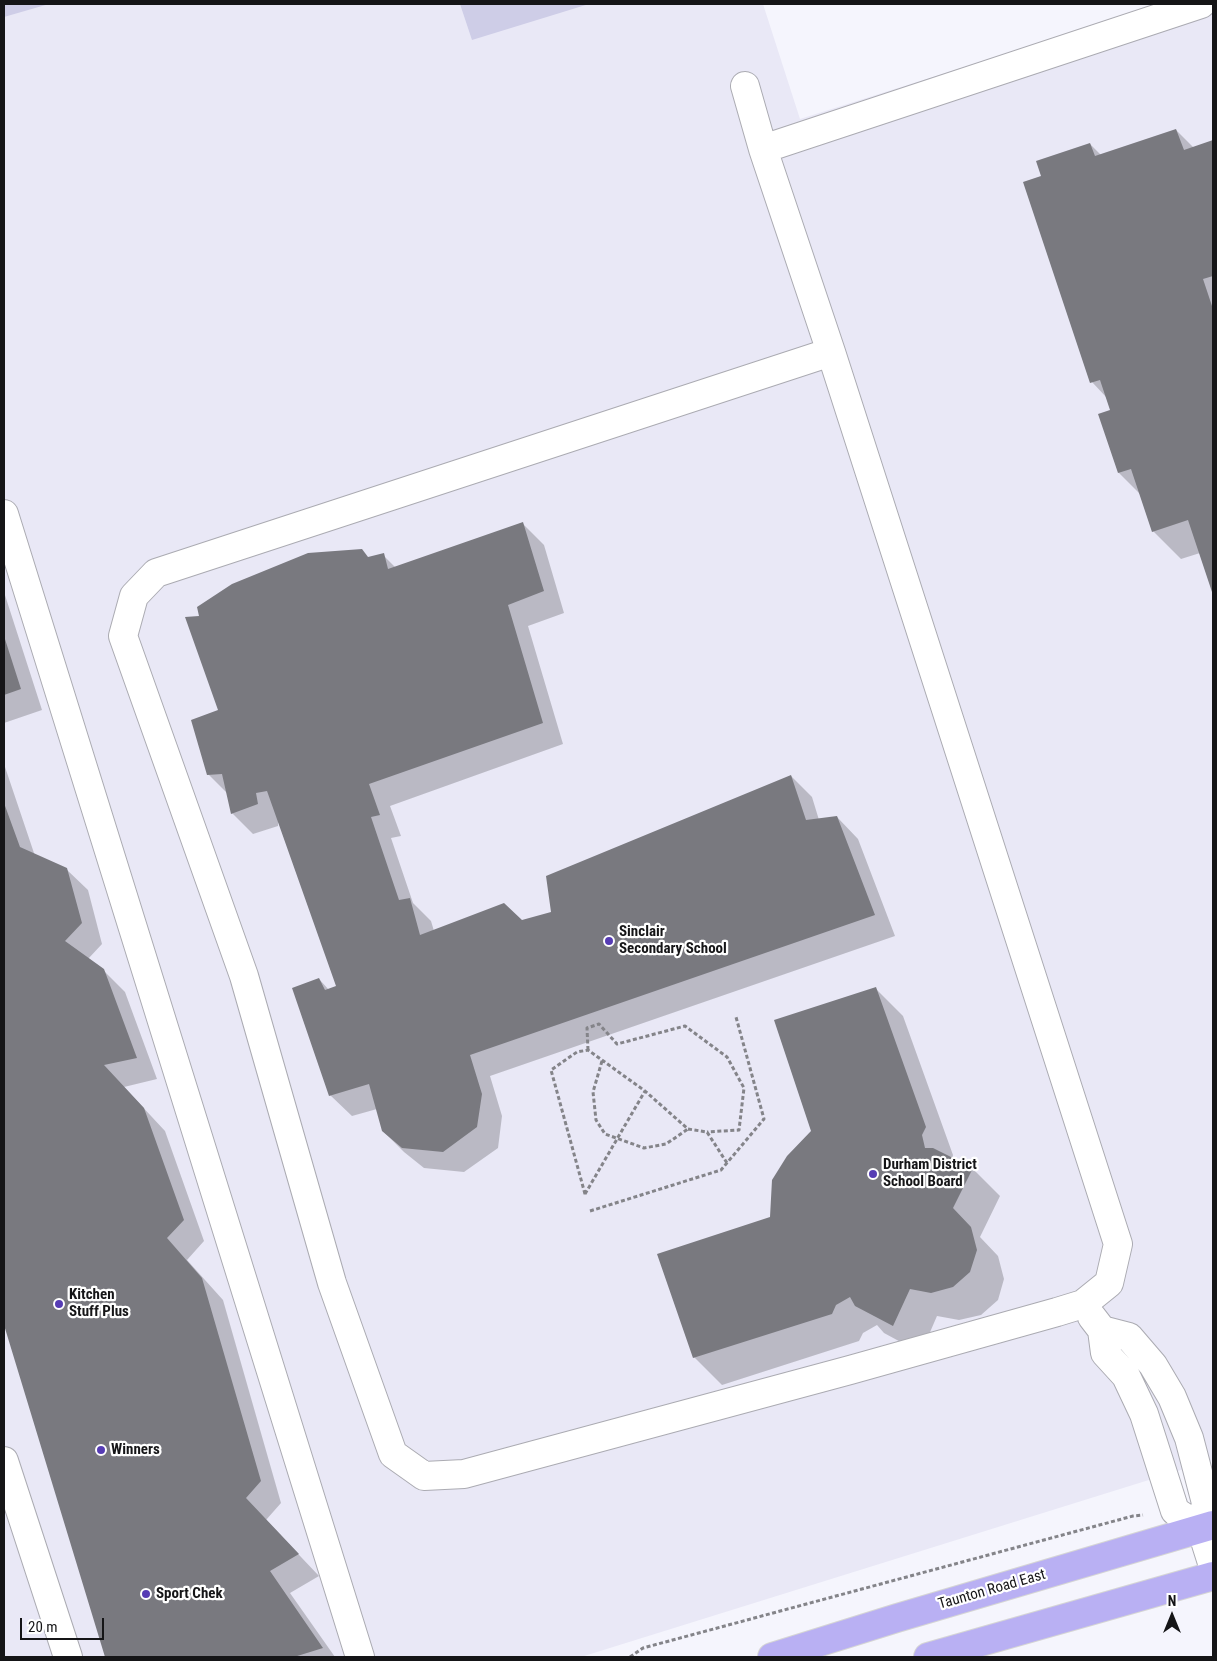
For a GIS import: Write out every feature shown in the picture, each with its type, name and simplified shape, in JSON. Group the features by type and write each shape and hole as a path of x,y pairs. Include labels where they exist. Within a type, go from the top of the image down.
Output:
{"main road":[{"name":"Taunton Road East","path":"772,1657 1207,1526"},
{"path":"928,1657 1213,1576"}],"lane":[{"path":"763,149 1202,4"},
{"path":"746,86 763,149 831,352 1118,1244 1109,1282 1083,1304 850,1370 464,1474 424,1476 393,1454 332,1283 244,976 123,636 134,596 156,573 831,352"},
{"path":"4,514 360,1657"},
{"path":"1083,1304 1102,1330 1105,1353 1126,1376 1144,1414 1175,1511 1207,1526 1213,1566"},
{"path":"4,1461 68,1657"}],"path":[{"path":"590,1211 720,1170 764,1119 736,1017"},
{"path":"588,1050 587,1028 599,1024 617,1044 685,1026 727,1056 744,1088 739,1130 707,1132 688,1129 645,1091 588,1050 577,1052 551,1070 585,1194 645,1091"},
{"path":"602,1061 593,1092 596,1120 605,1134 644,1148 666,1144 688,1129"},
{"path":"707,1132 727,1163"},
{"path":"630,1657 642,1648 1133,1516"}],"shaded area":[{"name":"Sinclair Secondary School","path":"4,4 763,4 800,119 1163,4 1213,4 1213,1460 581,1657 4,1657"},
{"path":"4,4 49,4 4,17"},
{"path":"460,4 589,4 472,40"}],"building":[{"path":"1176,129 1184,150 1213,140 1213,276 1203,279 1213,309 1213,595 1188,520 1152,532 1131,469 1118,473 1098,414 1110,410 1100,380 1090,383 1023,182 1041,176 1036,161 1090,143 1095,156"},
{"name":"Sinclair Secondary School","path":"523,522 544,591 508,605 543,723 369,784 380,815 371,817 399,900 410,898 420,935 504,903 522,920 551,912 546,876 791,775 806,820 837,816 875,915 470,1055 482,1094 477,1127 443,1152 402,1148 382,1131 369,1084 329,1096 292,988 319,978 325,990 336,986 267,791 256,793 258,804 231,814 222,774 207,775 191,720 218,710 185,617 199,616 197,607 232,584 308,553 362,549 368,557 384,553 388,569"},
{"path":"4,636 21,689 4,695"},
{"path":"4,803 20,847 67,868 82,923 65,941 104,969 137,1058 104,1065 144,1108 184,1220 167,1238 202,1278 261,1481 246,1498 299,1554 270,1571 323,1648 294,1657 105,1657 4,1325"},
{"name":"Durham District School Board","path":"876,987 926,1127 922,1135 925,1148 933,1148 973,1168 953,1208 971,1227 977,1250 970,1272 953,1287 931,1293 910,1289 893,1326 855,1306 850,1297 836,1305 832,1314 693,1358 657,1254 770,1217 772,1180 787,1156 811,1131 774,1020"}],"place":[{"name":"Sinclair Secondary School","path":"609,941"},
{"name":"Durham District School Board","path":"873,1174"},
{"name":"Kitchen Stuff Plus","path":"59,1304"},
{"name":"Winners","path":"101,1450"},
{"name":"Sport Chek","path":"146,1594"}]}
